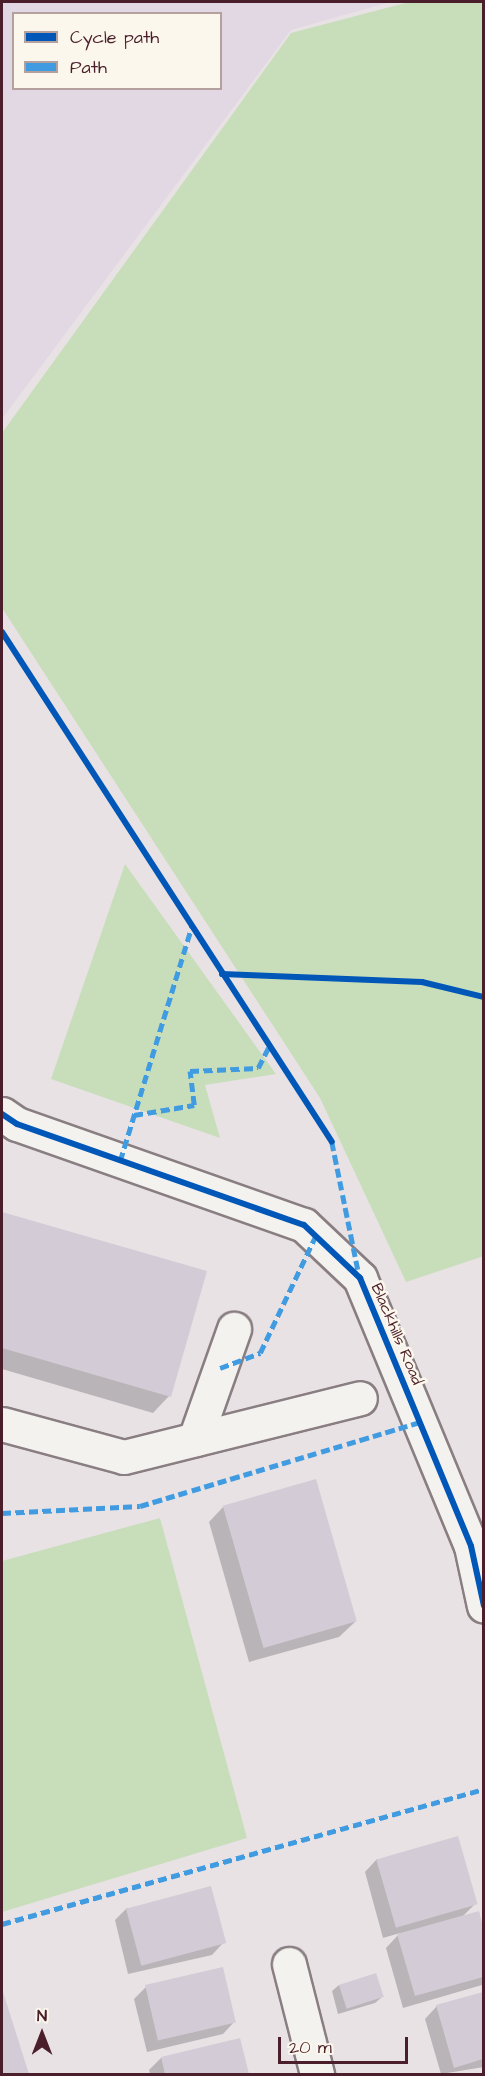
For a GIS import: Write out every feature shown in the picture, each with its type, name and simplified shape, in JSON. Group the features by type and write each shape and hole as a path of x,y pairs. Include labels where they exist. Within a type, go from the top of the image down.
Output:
{"street":[{"name":"Blackhills Road","path":"2,1114 17,1124 304,1225 360,1278 471,1546 483,1606"},
{"path":"195,1439 234,1329"},
{"path":"2,1424 124,1457 360,1398"},
{"path":"289,1964 317,2074"}],"shaded area":[{"path":"2,2 390,2 291,30 2,419"}],"green space":[{"path":"409,2 483,2 484,1256 406,1282 320,1098 2,608 2,433 291,33"},
{"path":"125,864 276,1074 205,1085 220,1138 51,1079"},
{"path":"160,1518 247,1838 2,1912 2,1561"}],"building":[{"path":"2,1212 207,1271 171,1397 2,1348"},
{"path":"316,1479 357,1621 264,1648 223,1506"},
{"path":"458,1836 478,1904 396,1928 376,1859"},
{"path":"211,1886 226,1943 141,1966 126,1909"},
{"path":"479,1911 483,1927 483,1977 415,1996 397,1934"},
{"path":"223,1967 236,2023 158,2041 145,1985"},
{"path":"376,1973 384,1997 347,2009 339,1985"},
{"path":"3,1992 29,2074 2,2074"},
{"path":"483,1992 483,2059 454,2068 436,2005"},
{"path":"240,2038 249,2074 165,2074 161,2057"}],"marked path":[{"path":"120,1161 192,926"},
{"path":"134,1115 194,1105 190,1071 258,1068 269,1046"},
{"path":"332,1142 359,1275"},
{"path":"220,1368 260,1353 315,1237"},
{"path":"2,1513 140,1506 420,1422"},
{"path":"2,1924 484,1789"}],"cycle path":[{"path":"2,632 332,1142"},
{"path":"222,974 422,982 484,997"},
{"path":"2,1114 17,1124 304,1225 360,1278 471,1546 484,1606"}]}
